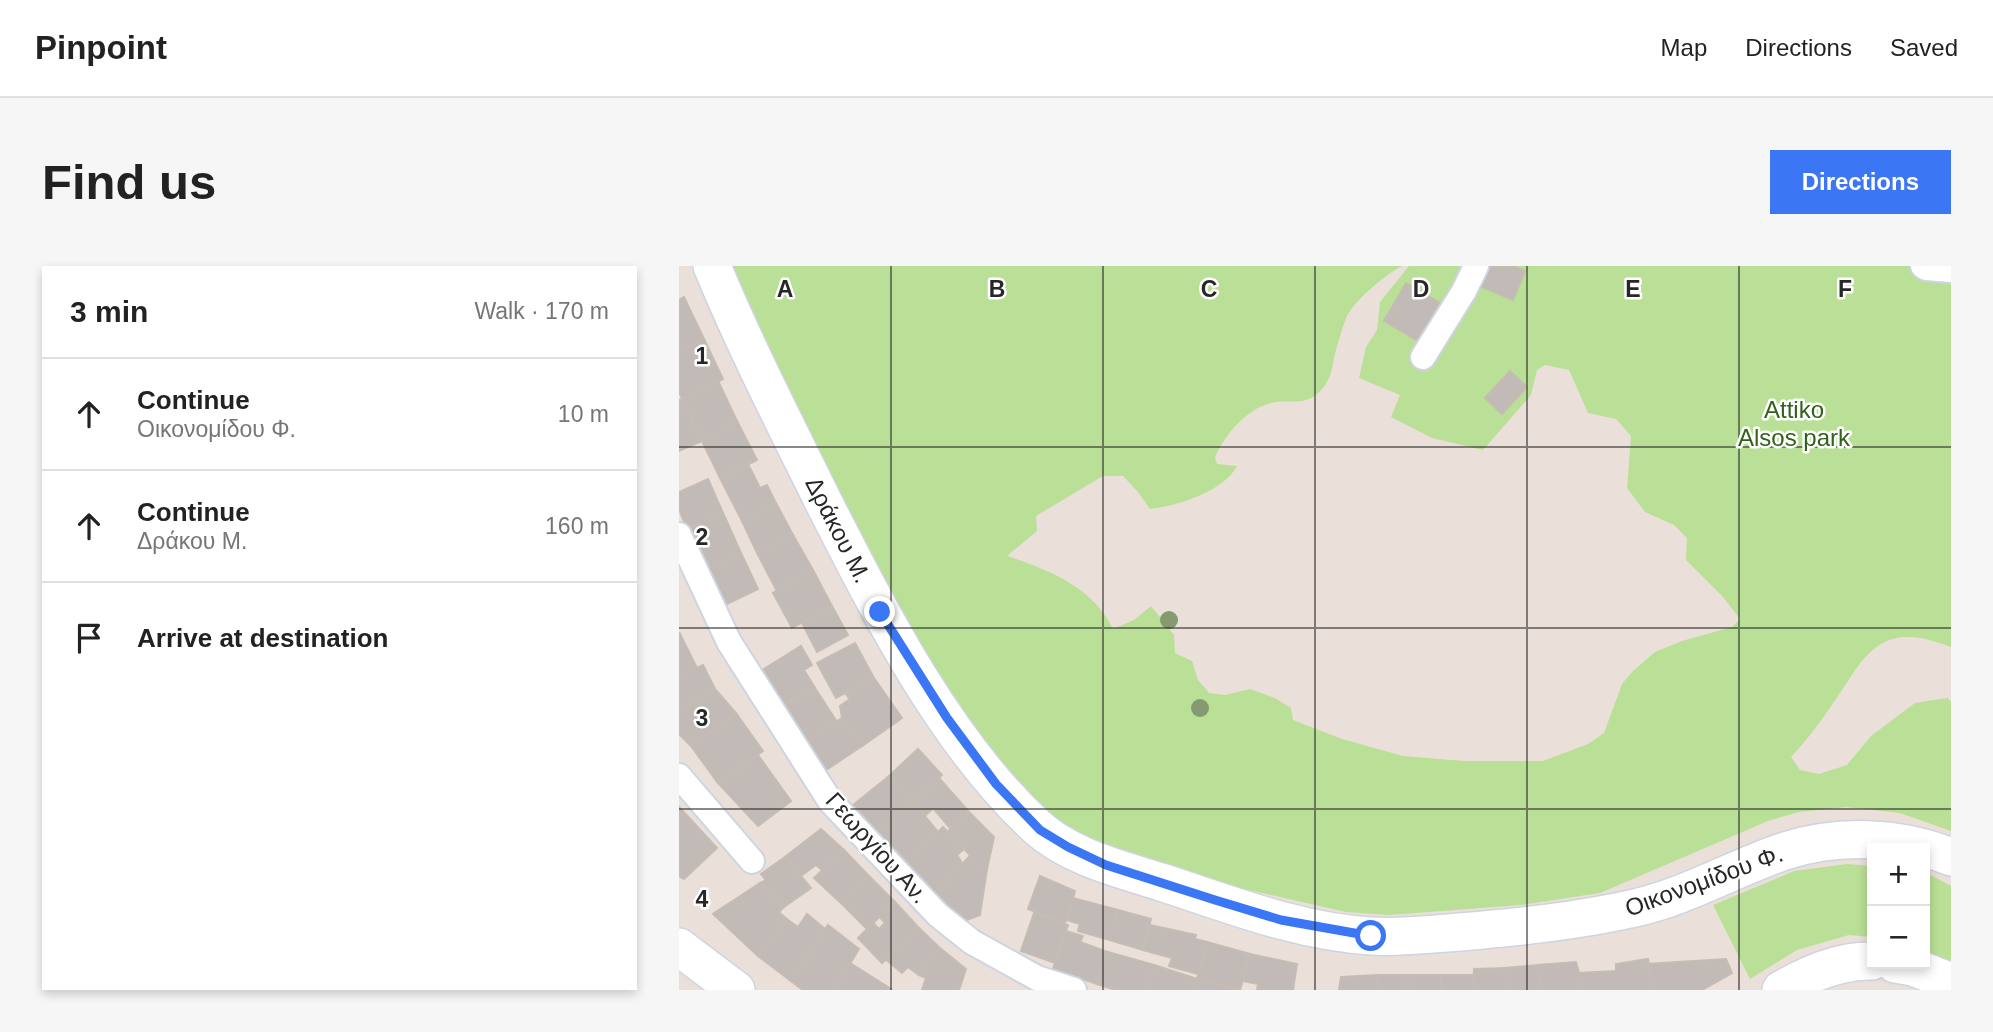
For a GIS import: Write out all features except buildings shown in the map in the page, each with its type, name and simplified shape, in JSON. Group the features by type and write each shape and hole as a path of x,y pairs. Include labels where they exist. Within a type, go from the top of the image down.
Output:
{"street":[{"name":"Δράκου Μ.","path":"712,266 743,341 880,612 947,718 996,784 1040,830 1106,865 1281,920 1330,930"},
{"path":"1423,357 1464,291 1476,266"},
{"path":"1923,266 1951,270"},
{"name":"Γεωργίου Αν.","path":"679,535 729,642 830,801 938,915 972,943 1037,978 1074,990"},
{"path":"679,776 745,851"},
{"name":"Οικονομίδου Φ.","path":"1330,930 1371,936 1419,935 1587,919 1642,906 1701,887 1786,851 1830,841 1863,839 1898,842 1935,850 1951,857"},
{"path":"679,947 736,990"},
{"path":"1781,990 1834,966 1867,961"},
{"path":"1918,969 1951,982"}],"green space":[{"name":"Attiko Alsos park","path":"722,266 1402,266 1371,288 1351,309 1329,377 1317,394 1306,400 1262,406 1245,417 1224,440 1215,457 1217,464 1237,466 1222,483 1186,501 1150,509 1123,476 1103,476 1036,516 1037,531 1007,556 1054,574 1082,591 1104,614 1113,629 1134,620 1151,606 1174,635 1175,653 1192,661 1198,680 1209,693 1225,695 1250,689 1275,698 1291,708 1293,720 1342,739 1403,756 1464,761 1543,761 1588,744 1604,733 1622,684 1655,652 1682,641 1732,627 1740,619 1723,597 1686,560 1687,538 1674,525 1645,512 1627,488 1631,436 1616,419 1588,413 1569,370 1545,365 1537,370 1531,395 1483,450 1432,438 1391,417 1400,395 1359,378 1366,347 1377,330 1380,302 1409,266 1951,266 1951,647 1926,639 1908,637 1899,637 1883,643 1869,653 1857,667 1821,720 1791,757 1800,770 1819,774 1847,765 1871,736 1915,703 1947,698 1951,701 1951,831 1900,813 1846,807 1799,812 1768,821 1600,893 1521,905 1389,915 1346,912 1210,881 1067,834 1032,806 915,651"},
{"path":"1847,864 1867,866 1867,937 1849,935 1797,950 1750,979 1713,905 1794,871"},
{"path":"1930,875 1951,886 1951,964 1930,954"}],"route":[{"path":"880,612 947,718 996,784 1040,830 1106,865 1215,900 1281,920 1371,936"}]}
